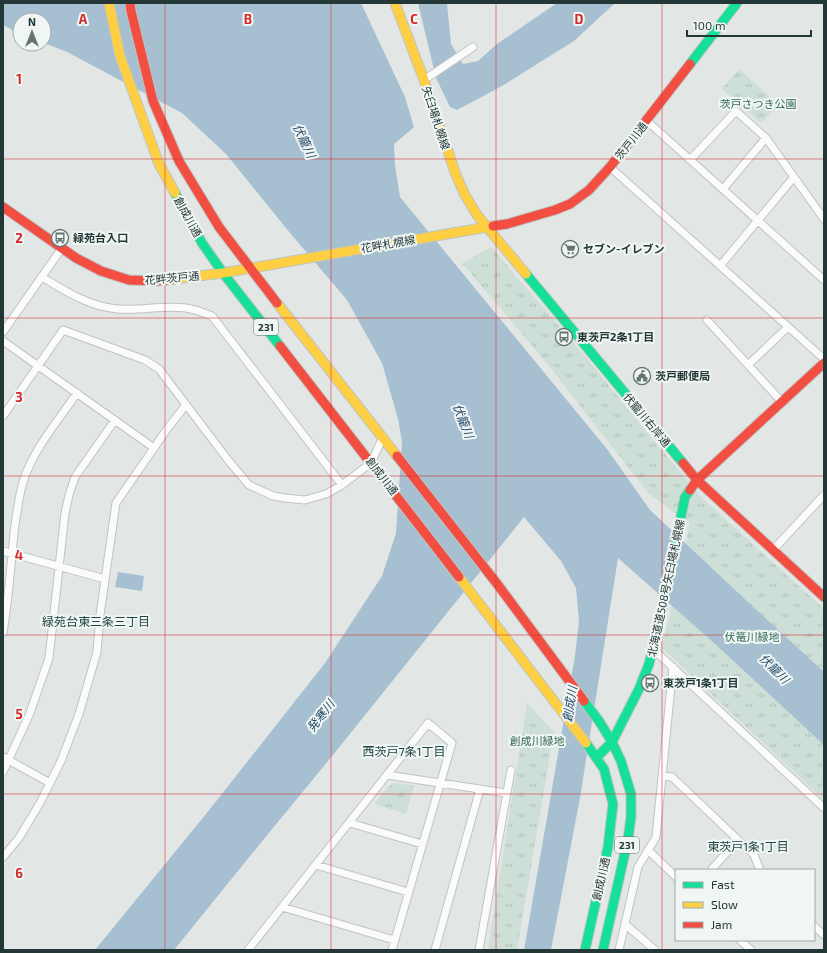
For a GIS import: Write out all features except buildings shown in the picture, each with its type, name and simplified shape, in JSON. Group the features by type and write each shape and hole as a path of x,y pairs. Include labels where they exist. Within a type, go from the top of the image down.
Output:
{"main road":[{"name":"創成川通","path":"109,3 120,56 159,164 202,242 223,273 477,600 589,746 604,769 613,804 608,847 585,950"},
{"name":"創成川通","path":"130,3 153,101 179,161 219,227 498,585 599,721 612,742 621,761 631,794 631,817 628,839 603,950"},
{"name":"矢臼場札幌線","path":"395,3 428,77 456,175 465,195 477,215 487,227"},
{"name":"茨戸川通","path":"487,227 514,222 556,210 570,204 589,190 610,167 647,121 737,3"},
{"name":"花畔茨戸通","path":"3,207 76,258 101,271 129,280 157,282 223,273 289,261"},
{"name":"花畔札幌線","path":"289,261 487,227"},
{"name":"伏籠川右岸通","path":"487,227 697,480 823,595"},
{"name":"北海道道508号矢臼場札幌線","path":"597,757 612,742 639,689 649,664 658,629 685,497 697,480 824,364"}],"street":[{"path":"428,77 473,47"},
{"path":"690,160 736,111 766,138 824,219"},
{"path":"647,121 824,280"},
{"path":"723,189 766,138"},
{"path":"610,167 824,359"},
{"path":"720,266 794,177"},
{"path":"3,332 62,248"},
{"path":"42,278 78,298 92,304 105,307 135,310 173,307 187,308 212,316 342,485"},
{"path":"707,320 782,402"},
{"path":"748,365 788,327"},
{"path":"3,416 63,330 145,360 159,369 228,460 249,485 273,496 305,500 326,494 342,485 371,463 384,439"},
{"path":"3,341 154,448"},
{"path":"3,633 19,496 32,459 42,442 77,394"},
{"path":"3,857 19,838 40,803 62,761 80,714 97,652 100,615 116,503 167,429 186,405"},
{"path":"3,772 6,758 30,713 48,658 58,566 69,495 75,477 114,420"},
{"path":"773,550 824,495"},
{"path":"3,551 105,578"},
{"path":"653,649 824,808"},
{"path":"619,950 638,867 656,837 672,667"},
{"path":"251,950 282,907 428,723 452,744 392,950"},
{"path":"6,758 50,783"},
{"path":"479,950 511,770"},
{"path":"387,775 506,793"},
{"path":"662,776 672,777 754,855 760,869"},
{"path":"435,950 480,789"},
{"path":"350,822 422,844"},
{"path":"712,869 738,840"},
{"path":"648,850 675,876"},
{"path":"316,865 408,892"},
{"path":"282,907 394,940"},
{"path":"625,924 655,950"},
{"path":"815,927 824,935"},
{"path":"741,941 751,950"}],"green space":[{"name":"茨戸さつき公園","path":"739,69 779,105 761,123 722,89"},
{"name":"伏篭川緑地","path":"491,247 585,356 699,495 824,609 824,800 662,648 690,523 648,493 549,366 462,263"},
{"name":"創成川緑地","path":"527,703 554,732 517,950 488,950"},
{"path":"395,783 414,786 406,814 374,804 389,786"}],"water":[{"path":"3,3 361,3 405,97 414,127 394,144 395,165 400,197 607,449 650,510 824,672 824,745 714,643 618,558 580,798 551,950 524,950 575,656 579,621 576,588 561,561 524,517 174,950 95,950 210,809 325,663 382,576 396,533 402,442 398,419 382,363 347,300 226,154 182,113 67,52 52,46 52,12 12,12 12,30 3,25"},
{"path":"418,3 447,3 451,44 463,64 478,61 497,44 557,3 615,3 574,41 502,86 457,110 450,107 436,78"},
{"path":"118,572 144,576 142,591 115,587"}],"traffic: fast":[{"path":"690,64 737,3"},
{"path":"175,193 202,243 223,273 280,346"},
{"path":"526,274 683,463"},
{"path":"597,757 612,742 639,689 649,664 658,629 685,497 690,490"},
{"path":"584,701 612,742 621,761 631,794 631,817 628,839 603,950"},
{"path":"585,950 608,847 613,804 604,769 586,743"}],"traffic: slow":[{"path":"109,3 120,56 159,164 175,193"},
{"path":"395,3 424,80 456,175 465,195 477,215 526,274"},
{"path":"174,279 223,273 493,226"},
{"path":"277,303 397,456"},
{"path":"459,577 586,743"}],"traffic: jam":[{"path":"130,3 153,101 179,161 219,227 277,303"},
{"path":"493,226 507,224 555,210 570,204 589,190 610,167 690,64"},
{"path":"3,207 76,258 101,271 129,280 157,281 174,279"},
{"path":"280,346 459,577"},
{"path":"690,490 697,480 824,363"},
{"path":"397,456 498,585 584,701"},
{"path":"683,463 697,480 824,597"}],"place":[{"name":"緑苑台入口","path":"60,238"},
{"name":"セブン-イレブン","path":"570,249"},
{"name":"東茨戸2条1丁目","path":"564,337"},
{"name":"茨戸郵便局","path":"642,376"},
{"name":"東茨戸1条1丁目","path":"650,683"}],"district":[{"name":"緑苑台東三条三丁目","path":"96,622"},
{"name":"西茨戸7条1丁目","path":"404,752"},
{"name":"東茨戸1条1丁目","path":"748,847"}],"water label":[{"name":"伏籠川","path":"304,141"},
{"name":"伏籠川","path":"463,421"},
{"name":"伏籠川","path":"774,669"},
{"name":"創成川","path":"570,704"},
{"name":"発寒川","path":"321,716"}]}
